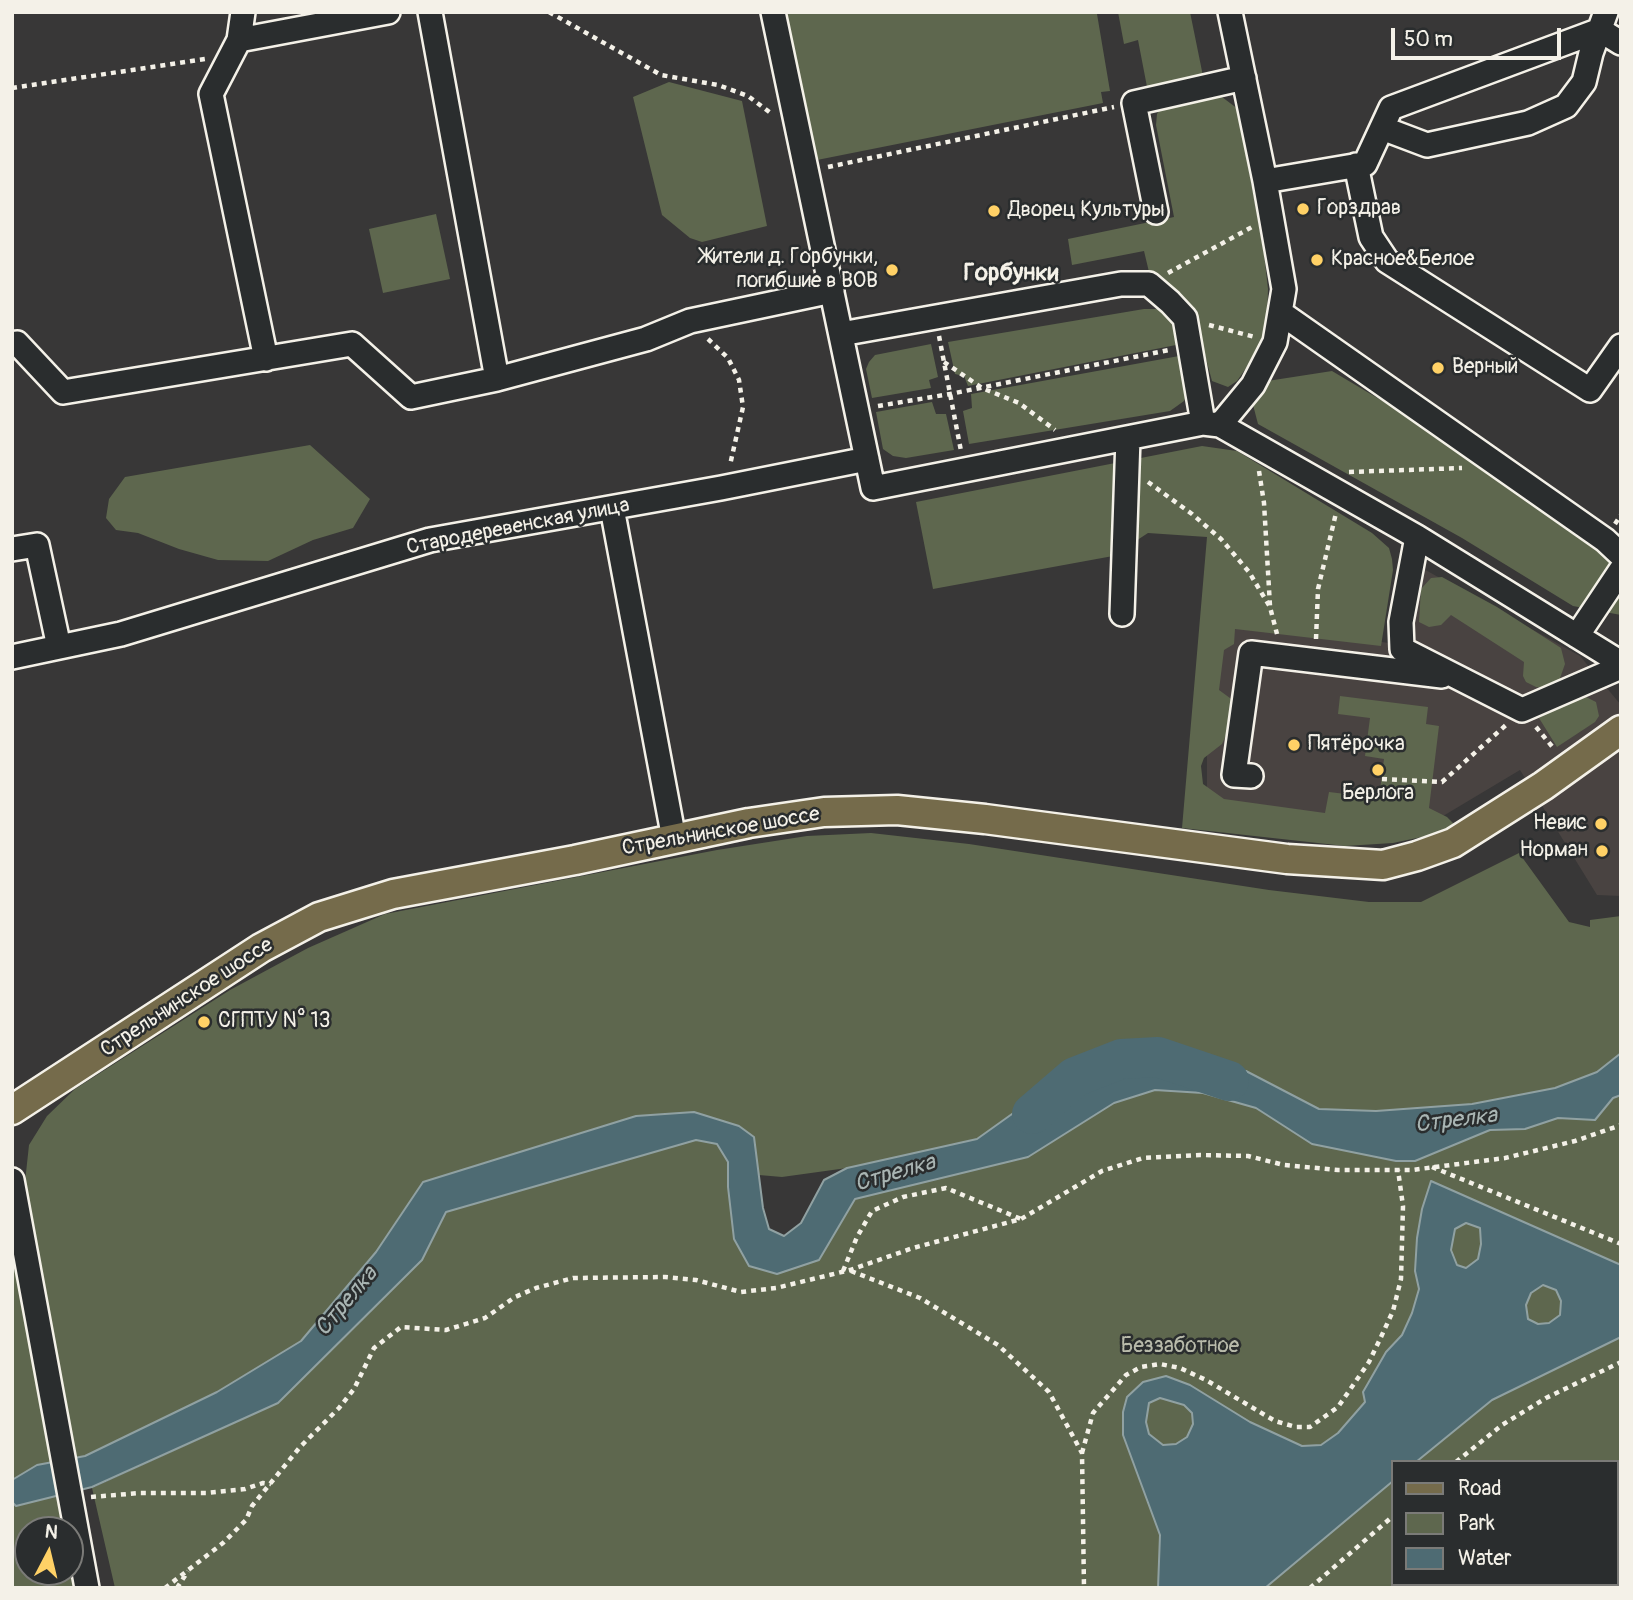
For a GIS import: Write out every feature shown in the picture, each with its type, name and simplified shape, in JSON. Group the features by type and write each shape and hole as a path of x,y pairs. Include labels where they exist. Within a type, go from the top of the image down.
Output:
{"main road":[{"name":"Стрельнинское шоссе","path":"12,1110 261,948 319,917 393,894 749,823 824,812 897,810 1287,859 1382,864 1418,856 1453,843 1543,786 1621,730"}],"street":[{"path":"243,12 235,48 211,94 266,359"},
{"path":"235,48 387,12"},
{"path":"430,12 497,379"},
{"path":"773,12 873,488 1211,424 1253,385 1275,342 1284,289 1230,12"},
{"path":"1265,181 1365,164 1391,108 1603,21"},
{"path":"1603,21 1621,43"},
{"path":"1382,128 1427,145 1528,123 1566,106 1584,82 1603,21"},
{"path":"1156,212 1134,103 1244,78"},
{"path":"1356,165 1371,237 1387,261 1590,390 1621,346"},
{"path":"841,334 1121,284 1149,284 1185,318 1211,424 1417,537 1621,665"},
{"path":"12,344 18,343 63,391 352,344 411,397 497,379 646,339 690,321 832,291"},
{"path":"1280,313 1605,540 1621,555"},
{"path":"1122,614 1128,438"},
{"name":"Стародеревенская улица","path":"12,657 121,634 430,540 867,459"},
{"path":"612,508 674,839"},
{"path":"1401,660 1401,622 1417,537"},
{"path":"12,549 37,545 59,647"},
{"path":"1577,636 1621,570"},
{"path":"1251,776 1234,775 1251,653 1401,660 1460,678 1522,710 1621,665"},
{"path":"12,1180 87,1588"}],"path":[{"path":"549,12 661,75 718,85 748,96 798,129"},
{"path":"12,88 235,48"},
{"path":"826,167 1134,103"},
{"path":"1149,284 1271,216"},
{"path":"935,318 965,471"},
{"path":"1185,318 1275,342"},
{"path":"690,321 728,358 739,380 743,407 732,460 721,488"},
{"path":"857,410 982,388 1190,345"},
{"path":"944,362 982,388 1019,403 1058,431"},
{"path":"1260,462 1270,573 1270,607 1276,630"},
{"path":"1127,466 1221,539 1249,572 1270,607"},
{"path":"1344,472 1502,467"},
{"path":"1315,641 1318,589 1337,507"},
{"path":"1382,779 1442,782 1522,710"},
{"path":"165,1588 246,1520 252,1506 300,1447 354,1389 374,1348 401,1328 446,1330 485,1318 515,1297 536,1288 573,1278 664,1277 696,1280 741,1292 776,1288 850,1270 913,1248 1021,1219 1102,1171 1143,1158 1248,1156 1284,1165 1338,1170 1398,1170 1506,1158 1575,1141 1621,1125"},
{"path":"1431,1167 1621,1244"},
{"path":"1084,1588 1082,1453 1093,1412 1126,1375 1141,1367 1160,1364 1180,1368 1206,1380 1275,1421 1296,1427 1311,1427 1338,1407 1369,1362 1393,1311 1401,1279 1403,1206 1398,1170"},
{"path":"842,1272 872,1211 903,1197 946,1188 1021,1219"},
{"path":"850,1270 920,1298 999,1345 1049,1392 1082,1453"},
{"path":"1458,1460 1502,1425 1546,1398 1621,1362"},
{"path":"69,1497 206,1493 271,1484"},
{"path":"1310,1588 1392,1517"},
{"path":"177,1588 192,1566"}],"shaded area":[{"path":"1404,558 1580,656 1621,705 1621,896 1597,895 1520,770 1418,831 1207,812 1207,618 1389,643"}],"green space":[{"path":"786,12 1102,12 1097,14 1110,91 1101,92 1103,103 817,160"},
{"path":"1118,12 1190,12 1204,81 1148,92 1138,40 1124,44"},
{"path":"669,82 742,101 767,226 702,242 690,238 662,215 633,97"},
{"path":"1218,94 1238,109 1268,289 1267,325 1258,351 1237,381 1228,387 1212,381 1194,314 1163,282 1149,272 1144,251 1072,265 1068,239 1174,217 1156,125 1157,114 1162,105"},
{"path":"436,214 450,279 383,293 369,229"},
{"path":"1144,309 1160,309 1168,314 1176,345 968,386 964,376 955,374 948,342"},
{"path":"931,344 938,377 929,380 931,388 872,398 866,369 875,355"},
{"path":"1179,356 1188,391 1184,401 1170,411 969,444 963,411 972,408 971,394"},
{"path":"1332,371 1621,543 1621,615 1573,606 1462,538 1258,424 1252,401 1261,382"},
{"path":"932,402 936,414 946,414 954,450 906,458 893,456 883,449 876,412"},
{"path":"310,445 370,499 353,528 313,540 268,561 218,560 138,533 116,530 106,518 109,499 125,477"},
{"path":"1202,446 1237,451 1372,533 1389,548 1393,570 1381,646 1235,629 1234,644 1224,650 1219,690 1234,701 1229,729 1222,744 1204,758 1201,766 1203,784 1224,799 1325,813 1329,792 1379,798 1384,759 1365,756 1370,718 1338,714 1340,696 1428,707 1426,724 1439,726 1429,808 1447,817 1456,826 1436,834 1393,843 1345,846 1182,828 1207,537 1148,533 1113,556 933,589 916,502"},
{"path":"1442,577 1497,607 1561,648 1565,664 1559,681 1543,688 1526,682 1523,676 1524,662 1451,615 1441,625 1429,627 1419,622 1421,589 1431,578"},
{"path":"1576,696 1584,696 1596,702 1599,716 1595,722 1557,747 1539,718"},
{"path":"871,833 969,844 1269,890 1369,902 1421,902 1519,853 1569,922 1590,927 1590,920 1621,916 1621,1053 1597,1072 1555,1088 1472,1104 1376,1111 1319,1109 1246,1071 1033,1099 977,1140 847,1168 782,1177 759,1175 754,1137 739,1126 694,1112 636,1116 423,1182 376,1252 301,1341 217,1392 85,1456 73,1458 29,1220 25,1182 29,1145 47,1116 75,1089 230,990 308,948 385,914 717,850 807,836"},
{"name":"Беззаботное","path":"1155,1090 1203,1093 1256,1108 1312,1144 1396,1161 1415,1161 1490,1130 1525,1129 1558,1118 1595,1120 1613,1098 1621,1095 1621,1588 115,1588 92,1488 278,1403 422,1260 446,1212 696,1140 717,1144 728,1162 734,1239 749,1266 777,1274 819,1260 855,1199 1028,1157 1114,1103"},
{"path":"12,1255 44,1411 60,1516 14,1516 14,1586 74,1588 12,1588"}],"water":[{"path":"1621,1053 1621,1095 1613,1098 1595,1120 1558,1118 1525,1129 1490,1130 1415,1161 1396,1161 1312,1144 1256,1108 1203,1093 1155,1090 1114,1103 1028,1157 855,1199 819,1260 777,1274 749,1266 734,1239 728,1162 717,1144 696,1140 446,1212 422,1260 278,1403 92,1487 16,1506 12,1502 12,1480 37,1465 85,1456 217,1392 301,1341 376,1252 423,1182 636,1116 694,1112 739,1126 754,1137 763,1208 769,1229 784,1236 801,1223 824,1180 847,1168 977,1139 1033,1099 1095,1067 1156,1061 1246,1071 1319,1109 1376,1111 1472,1104 1555,1088 1597,1072"},
{"path":"1431,1181 1621,1265 1621,1337 1492,1400 1418,1460 1392,1460 1392,1482 1265,1588 1158,1588 1160,1535 1123,1435 1123,1412 1127,1397 1143,1382 1166,1376 1190,1385 1250,1422 1302,1446 1321,1445 1338,1433 1365,1402 1363,1392 1386,1352 1402,1335 1419,1289 1415,1271 1417,1238","holes":["1466,1223 1480,1228 1478,1259 1466,1268 1457,1265 1451,1250 1455,1229","1543,1285 1556,1290 1561,1301 1560,1315 1549,1323 1538,1324 1528,1319 1526,1305 1531,1293","1160,1398 1184,1405 1192,1413 1193,1424 1187,1437 1176,1444 1163,1445 1149,1434 1146,1422 1149,1403"]}],"waterway":[{"name":"Стрелка","path":"1032,1114 1075,1077 1121,1059 1158,1057 1229,1081"}],"place":[{"name":"Горздрав","path":"1303,209"},
{"name":"Дворец Культуры","path":"994,211"},
{"name":"Красное&Белое","path":"1317,260"},
{"name":"Жители д. Горбунки, погибшие в ВОВ","path":"892,270"},
{"name":"Верный","path":"1438,368"},
{"name":"Пятёрочка","path":"1294,745"},
{"name":"Берлога","path":"1378,770"},
{"name":"Невис","path":"1601,824"},
{"name":"Норман","path":"1602,851"},
{"name":"СГПТУ N⁰ 13","path":"204,1022"}],"district":[{"name":"Горбунки","path":"1011,274"}]}
